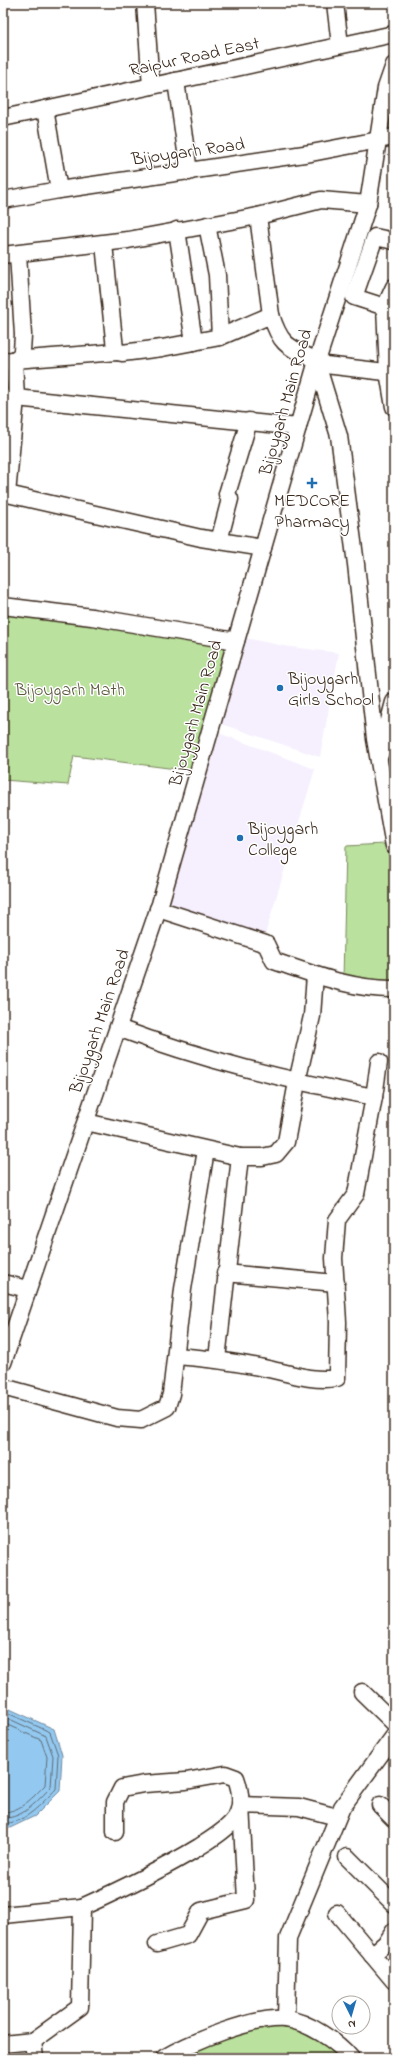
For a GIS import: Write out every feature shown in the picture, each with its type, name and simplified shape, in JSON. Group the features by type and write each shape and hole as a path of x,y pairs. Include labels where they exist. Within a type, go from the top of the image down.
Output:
{"street":[{"path":"145,3 151,86"},
{"path":"335,3 340,45"},
{"name":"Raipur Road East","path":"3,118 394,34"},
{"name":"Bijoygarh Main Road","path":"3,1363 158,909 317,363 368,204 386,138 386,88 394,65"},
{"path":"176,81 189,172"},
{"path":"45,109 59,190"},
{"name":"Bijoygarh Road","path":"3,200 59,190 311,153 386,138"},
{"path":"9,360 20,356 22,351 22,336 11,255 104,244 258,216 321,200 368,204"},
{"path":"258,216 271,315 276,331 284,343 317,363 391,372"},
{"path":"207,225 217,275 220,337"},
{"path":"176,230 194,342"},
{"path":"385,307 354,297 374,238 394,241"},
{"path":"104,244 115,349 117,352"},
{"path":"394,287 385,307 394,407"},
{"path":"9,360 117,352 122,353 162,348 220,337 271,315"},
{"path":"9,360 10,398 5,494 219,541 263,548"},
{"path":"317,363 339,436 378,760 390,800 394,846"},
{"path":"10,398 298,427"},
{"path":"219,541 230,498 227,494 249,421"},
{"path":"3,606 92,617 236,641"},
{"path":"378,760 394,702"},
{"path":"158,909 266,944 274,961 315,975 336,982 394,989"},
{"path":"86,1122 206,1150 240,1156 262,1157 276,1154 286,1142 296,1082 312,1016 315,975"},
{"path":"118,1028 194,1055 296,1082 374,1097"},
{"path":"176,1356 217,1359 307,1378 329,1380 337,1378 338,1322 334,1258 337,1220 356,1194 379,1062"},
{"path":"3,1387 118,1418 141,1420 167,1407 171,1394 183,1289 206,1150"},
{"path":"217,1359 225,1273 240,1156"},
{"path":"225,1273 336,1283"},
{"path":"3,1282 27,1289"},
{"path":"362,1692 394,1722"},
{"path":"286,2019 288,1938 342,1807 394,1736"},
{"path":"115,1832 115,1802 122,1788 144,1784 186,1781 225,1774 236,1778 240,1791 246,1900 201,1911 188,1935 157,1944"},
{"path":"241,1805 299,1807 338,1817"},
{"path":"3,1915 82,1907 132,1884 179,1859 212,1839 234,1821 241,1805"},
{"path":"380,1805 394,1819"},
{"path":"347,1857 394,1904"},
{"path":"3,2044 33,2041 80,2007 82,1907"},
{"path":"336,1913 394,1981"},
{"path":"372,1955 387,1942 394,1931"},
{"path":"164,2058 180,2049 257,2022 286,2019 318,2030 351,2058"},
{"path":"33,2041 35,2058"}],"shaded area":[{"name":"Bijoygarh Girls School","path":"241,637 284,646 339,653 320,757 218,723"},
{"name":"Bijoygarh College","path":"216,732 315,769 264,938 165,907"}],"green space":[{"name":"Bijoygarh Math","path":"3,612 226,645 192,771 74,756 68,785 3,780"},
{"path":"384,844 394,867 394,984 343,980 346,846"},
{"path":"255,2026 286,2026 314,2034 343,2058 171,2058"}],"water":[{"path":"3,1706 54,1729 62,1755 60,1791 35,1816 10,1828 3,1826"}],"place":[{"name":"MEDCORE Pharmacy","path":"312,483"},
{"name":"Bijoygarh Girls School","path":"280,688"},
{"name":"Bijoygarh College","path":"240,838"}]}
